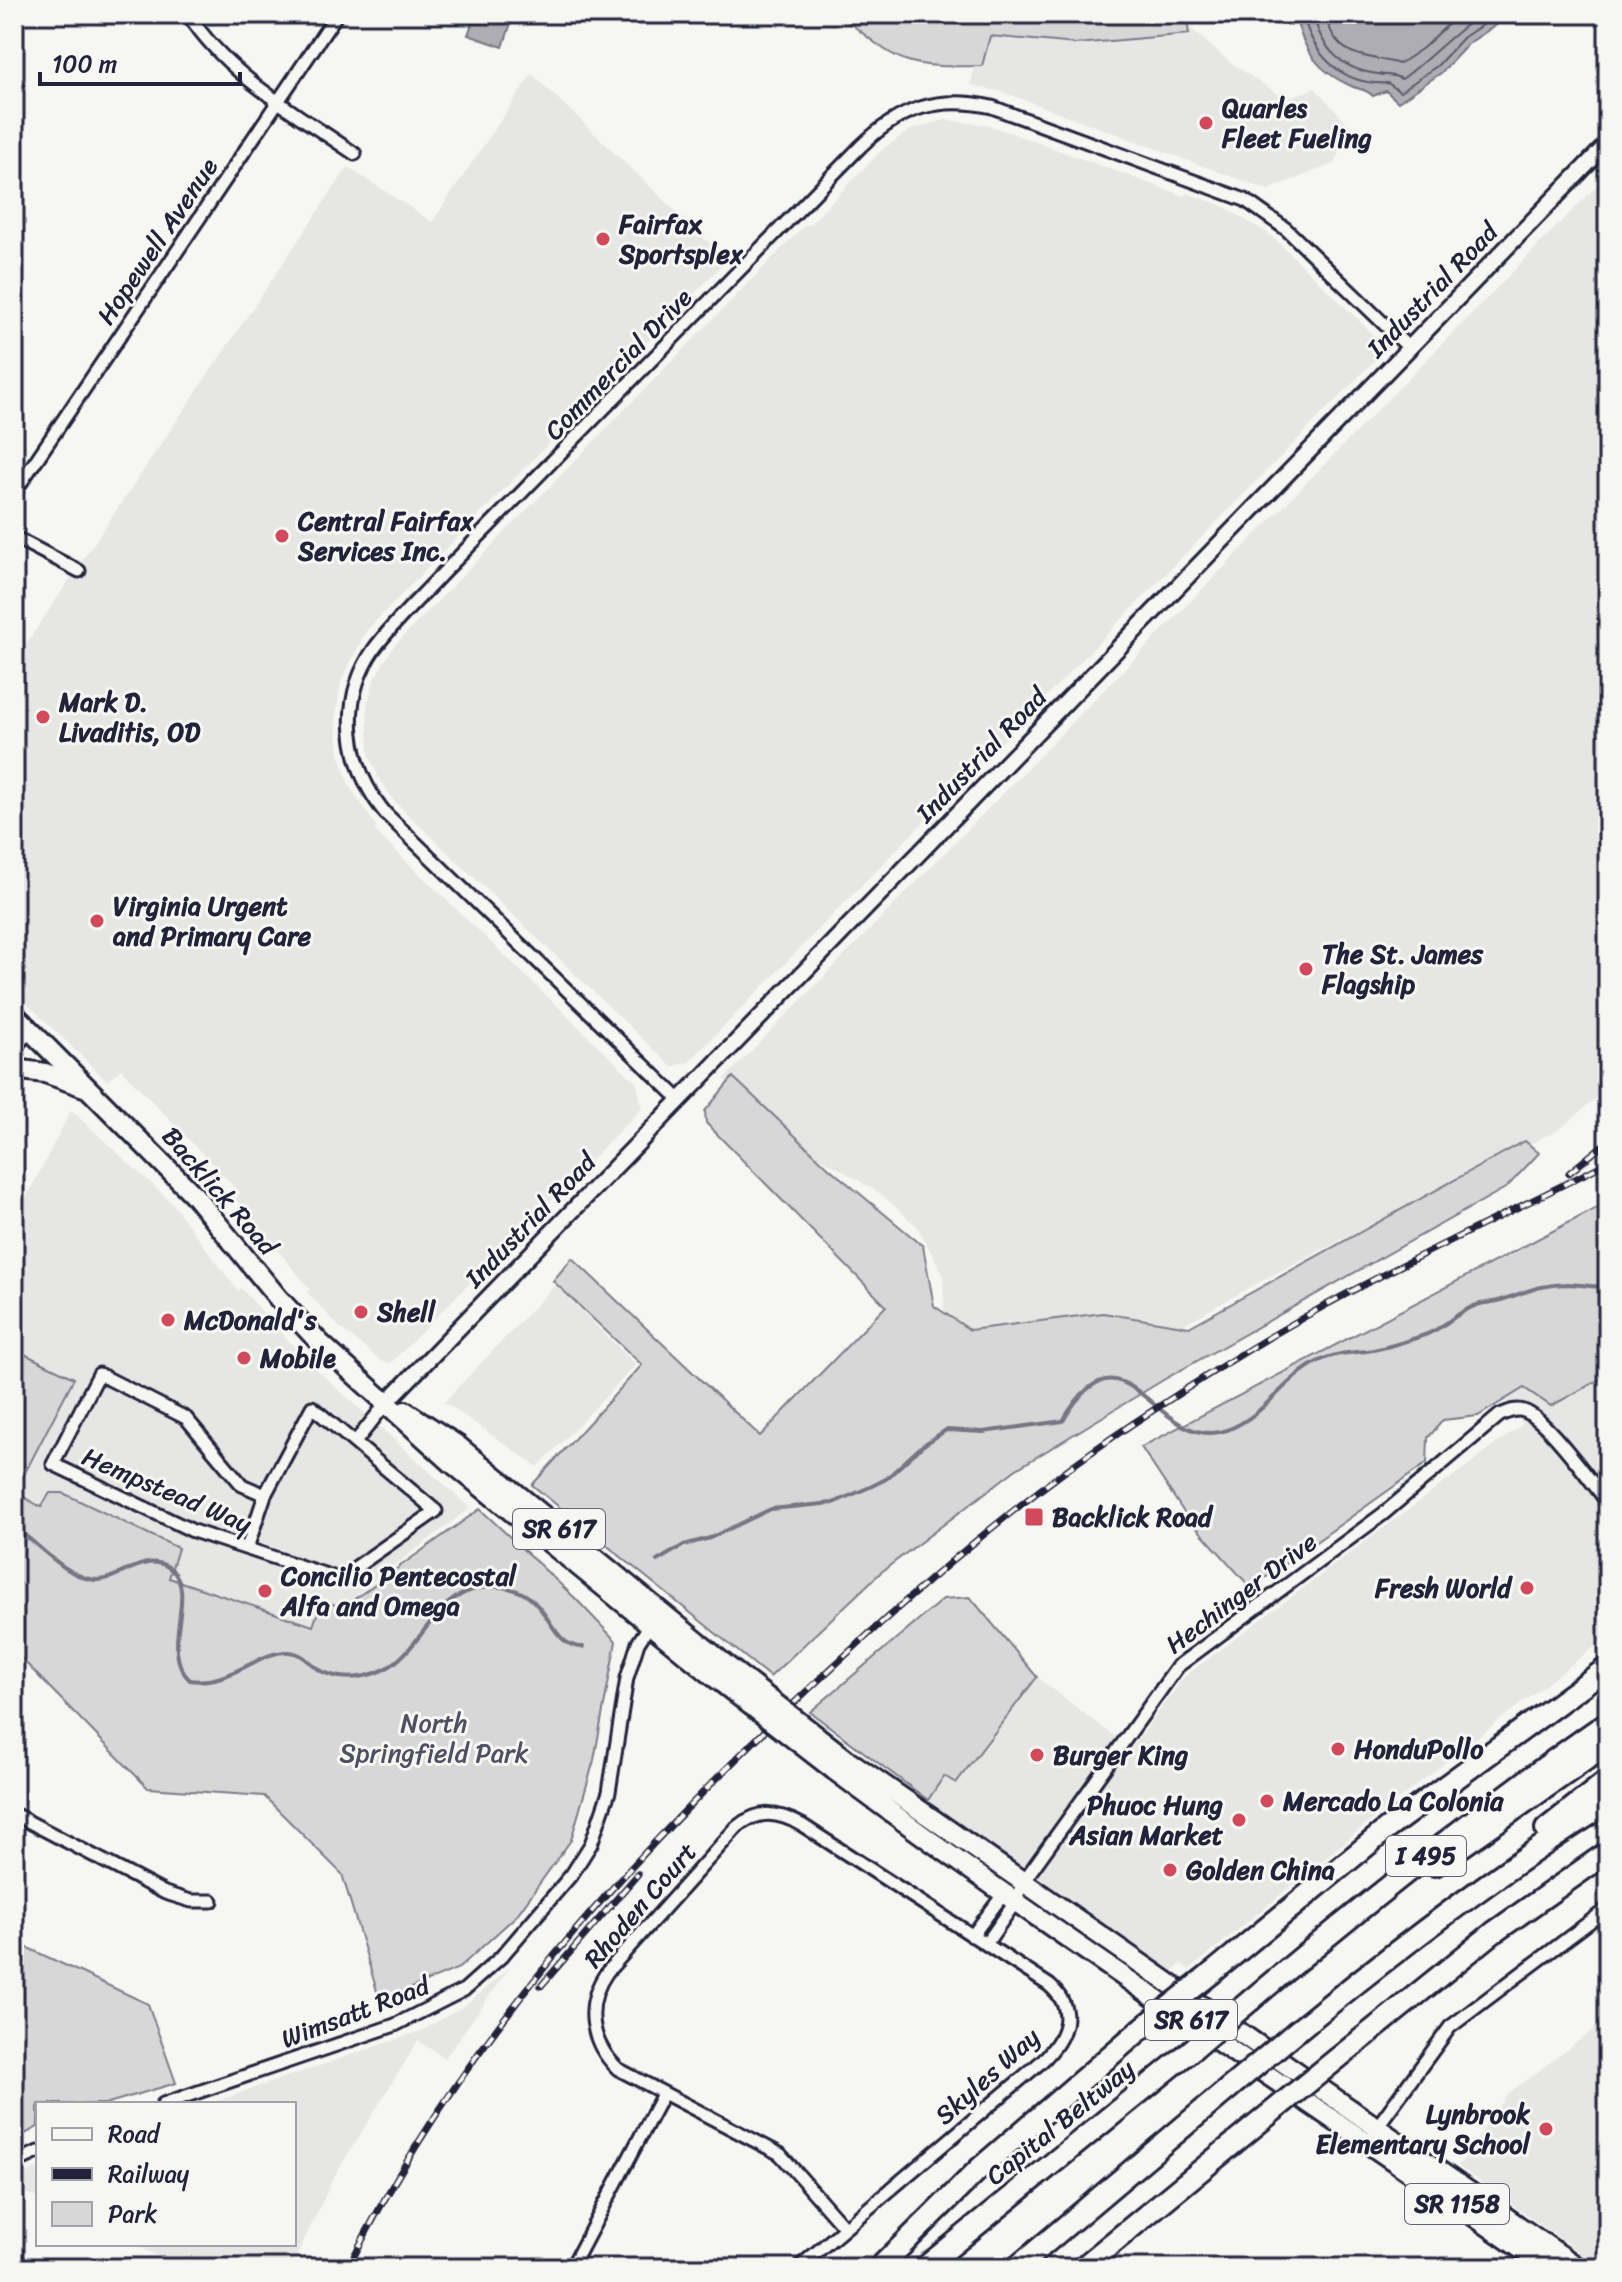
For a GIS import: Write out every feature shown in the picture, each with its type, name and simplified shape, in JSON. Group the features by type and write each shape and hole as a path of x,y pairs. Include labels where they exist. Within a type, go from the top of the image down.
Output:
{"highway":[{"path":"879,2268 981,2167 1140,2030 1388,1828 1608,1667"},
{"name":"Capital Beltway","path":"924,2268 1393,1881 1523,1781 1608,1722"},
{"path":"1251,2000 1608,1744"},
{"path":"1422,1931 1608,1780"},
{"name":"I 495","path":"1016,2268 1297,2031 1422,1931 1543,1843 1608,1803"},
{"path":"1082,2268 1493,1933 1608,1852"}],"main road":[{"name":"Backlick Road","path":"14,1015 94,1091 194,1195 308,1331 388,1401 457,1445 654,1619 1007,1899 1579,2268"},
{"path":"14,1069 45,1073 94,1091"},
{"name":"Backlick Road","path":"840,1764 1023,1882 1372,2134 1548,2268"}],"street":[{"path":"188,14 225,59 355,154"},
{"name":"Hopewell Avenue","path":"14,493 337,14"},
{"name":"Commercial Drive","path":"680,1100 386,814 365,784 351,736 357,682 374,649 440,576 869,138 902,113 932,103 953,101 992,107 1245,200 1286,229 1409,348"},
{"name":"Industrial Road","path":"388,1401 1608,143"},
{"path":"14,537 79,571"},
{"path":"14,1045 30,1030"},
{"name":"Hempstead Way","path":"265,1495 242,1485 186,1418 99,1374 53,1464 193,1531 339,1579 436,1511 356,1441"},
{"path":"247,1548 265,1495 312,1407 356,1441 388,1401"},
{"name":"Hechinger Drive","path":"1023,1882 1178,1666 1383,1514 1500,1415 1514,1410 1526,1411 1541,1423 1608,1503"},
{"name":"Wimsatt Road","path":"169,2102 395,2025 464,1990 501,1957 572,1874 591,1844 609,1792 627,1678 654,1619"},
{"name":"Rhoden Court","path":"845,2228 780,2154 663,2094 609,2061 593,2024 595,1992 607,1972 737,1827 752,1817 770,1813 802,1825 986,1944"},
{"path":"14,1814 165,1893 191,1901 212,1901"},
{"path":"972,1936 1023,1882"},
{"path":"986,1944 1007,1899"},
{"path":"1372,2134 1450,2027 1608,1908"},
{"name":"Skyles Way","path":"798,2268 1041,2062 1063,2034 1068,2014 1060,1994 986,1944"},
{"path":"571,2268 663,2094"},
{"path":"14,2163 36,2153"}],"shaded area":[{"path":"1175,15 1231,63 1285,99 1315,88 1348,124 1335,163 1268,190 1003,92 971,85 981,24"},
{"path":"532,74 727,260 367,630 341,681 336,717 339,753 350,787 377,827 374,830 637,1083 642,1108 391,1363 381,1361 339,1327 307,1292 310,1289 235,1199 240,1193 121,1069 107,1081 14,991 14,642 24,647 348,167 432,222"},
{"path":"944,120 989,125 1184,196 1187,193 1223,206 1272,236 1375,336 1379,346 1378,357 689,1062 672,1067 395,802 378,777 369,754 367,706 375,677 394,646 806,224 808,226 883,149 910,130"},
{"path":"1608,174 1608,1088 1560,1129 1278,1272 1179,1327 945,1333 943,1274 917,1226 881,1194 785,1136 724,1079"},
{"path":"71,1110 172,1203 238,1291 241,1288 309,1363 470,1508 256,1671 14,1505 14,1222"},
{"path":"1608,1216 1608,1636 1364,1826 1189,1970 1182,1964 1163,1980 928,1800 944,1776 956,1783 1037,1677 1131,1749 1184,1677 1523,1424 1431,1300"},
{"path":"555,1285 636,1365 538,1467 444,1402"},
{"path":"510,1967 445,2058 418,2041 334,2177 291,2268 183,2268 136,2246 296,2246 296,2102 214,2102 421,2031 466,2005"},
{"name":"Lynbrook Elementary School","path":"1608,2019 1608,2268 1602,2268 1458,2166 1509,2093"},
{"path":"36,2169 36,2198 14,2187 14,2181"}],"green space":[{"path":"839,14 1186,14 1189,34 1076,44 990,36 982,66 935,66 904,60 890,53"},
{"path":"733,1077 829,1168 923,1246 934,1306 970,1330 1103,1313 1189,1327 1525,1141 1539,1153 1507,1187 1165,1379 1015,1470 880,1573 770,1677 532,1485 642,1365 553,1281 572,1258 760,1436 886,1306 706,1123 705,1111"},
{"path":"1608,1202 1608,1375 1551,1406 1524,1388 1478,1416 1443,1420 1428,1438 1427,1463 1251,1588 1187,1517 1141,1447"},
{"name":"North Springfield Park","path":"14,1349 74,1378 15,1492 41,1507 50,1493 63,1493 178,1548 169,1578 313,1626 322,1601 343,1607 480,1509 616,1641 594,1760 571,1840 516,1916 459,1968 380,2001 342,1874 264,1796 148,1788 14,1651"},
{"path":"970,1597 1037,1677 956,1783 944,1776 928,1800 810,1712 943,1599"},
{"path":"26,1947 148,2004 176,2083 112,2102 36,2102 36,2128 14,2140 14,1968"}],"water":[{"path":"484,14 533,14 531,23 513,17 503,47 468,35 473,21 481,23"},
{"path":"1513,14 1469,43 1441,73 1398,102 1386,91 1373,96 1329,74 1307,49 1295,15"}],"waterway":[{"path":"657,1561 684,1545 710,1538 771,1509 833,1503 870,1487 886,1479 922,1446 946,1430 983,1432 1063,1421 1085,1391 1105,1380 1123,1383 1142,1394 1180,1424 1202,1432 1227,1430 1252,1416 1295,1377 1325,1358 1379,1349 1419,1337 1469,1308 1540,1287 1566,1284 1608,1286"},
{"path":"14,1527 63,1567 85,1578 105,1579 153,1562 172,1570 179,1581 181,1594 177,1654 181,1668 190,1680 219,1678 267,1656 289,1652 300,1655 323,1672 340,1677 376,1673 398,1660 452,1601 481,1588 504,1587 522,1593 534,1602 560,1637 570,1644 583,1647"}],"railway":[{"path":"1569,1173 1608,1141"},
{"path":"348,2268 393,2185 442,2106 553,1957 676,1819 891,1614 1059,1475 1211,1373 1353,1290 1608,1162"},
{"path":"541,1986 638,1874"}],"place":[{"name":"Quarles Fleet Fueling","path":"1206,123"},
{"name":"Fairfax Sportsplex","path":"603,239"},
{"name":"Central Fairfax Services Inc.","path":"282,536"},
{"name":"Mark D. Livaditis, OD","path":"43,717"},
{"name":"Virginia Urgent and Primary Care","path":"97,921"},
{"name":"The St. James Flagship","path":"1306,969"},
{"name":"Shell","path":"361,1312"},
{"name":"McDonald's","path":"168,1320"},
{"name":"Mobile","path":"244,1358"},
{"name":"Backlick Road","path":"1034,1517"},
{"name":"Fresh World","path":"1527,1588"},
{"name":"Concilio Pentecostal Alfa and Omega","path":"265,1591"},
{"name":"HonduPollo","path":"1338,1749"},
{"name":"Burger King","path":"1037,1755"},
{"name":"Mercado La Colonia","path":"1267,1801"},
{"name":"Phuoc Hung Asian Market","path":"1239,1820"},
{"name":"Golden China","path":"1170,1870"},
{"name":"Lynbrook Elementary School","path":"1546,2129"}]}
